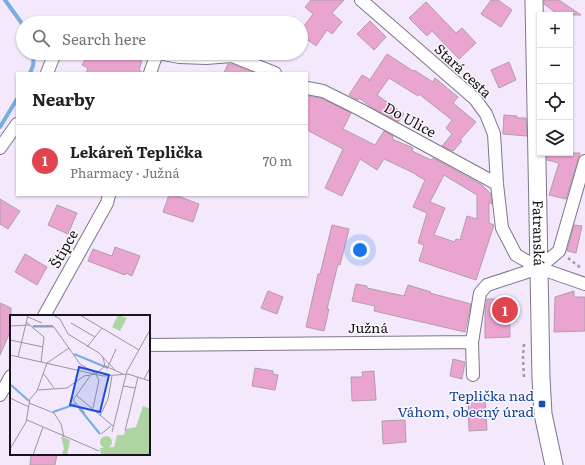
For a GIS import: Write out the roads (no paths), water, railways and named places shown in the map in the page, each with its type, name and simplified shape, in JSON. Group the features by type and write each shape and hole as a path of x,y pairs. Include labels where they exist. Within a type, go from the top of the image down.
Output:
{"main road":[{"name":"Fatranská","path":"534,0 541,378 543,414 554,465"}],"street":[{"name":"Stará cesta","path":"361,0 475,99 486,114 494,134 497,184 502,228 516,255 539,268 585,284"},
{"path":"47,72 52,60"},
{"path":"150,72 155,60"},
{"path":"242,60 272,72"},
{"name":"Do Ulice","path":"308,88 323,91 353,106 497,184"},
{"path":"0,148 16,125"},
{"path":"473,375 472,342 480,293 487,285 539,268 559,251 585,161"},
{"name":"Štipce","path":"45,315 107,203 109,196"},
{"name":"Južná","path":"150,345 472,342"},
{"path":"0,395 10,378"}],"waterway":[{"path":"5,0 17,16"},
{"path":"30,72 33,60"},
{"path":"0,127 16,101"}],"place":[{"name":"Lekáreň Teplička","path":"505,310"},
{"name":"Teplička nad Váhom, obecný úrad","path":"542,404"}]}
